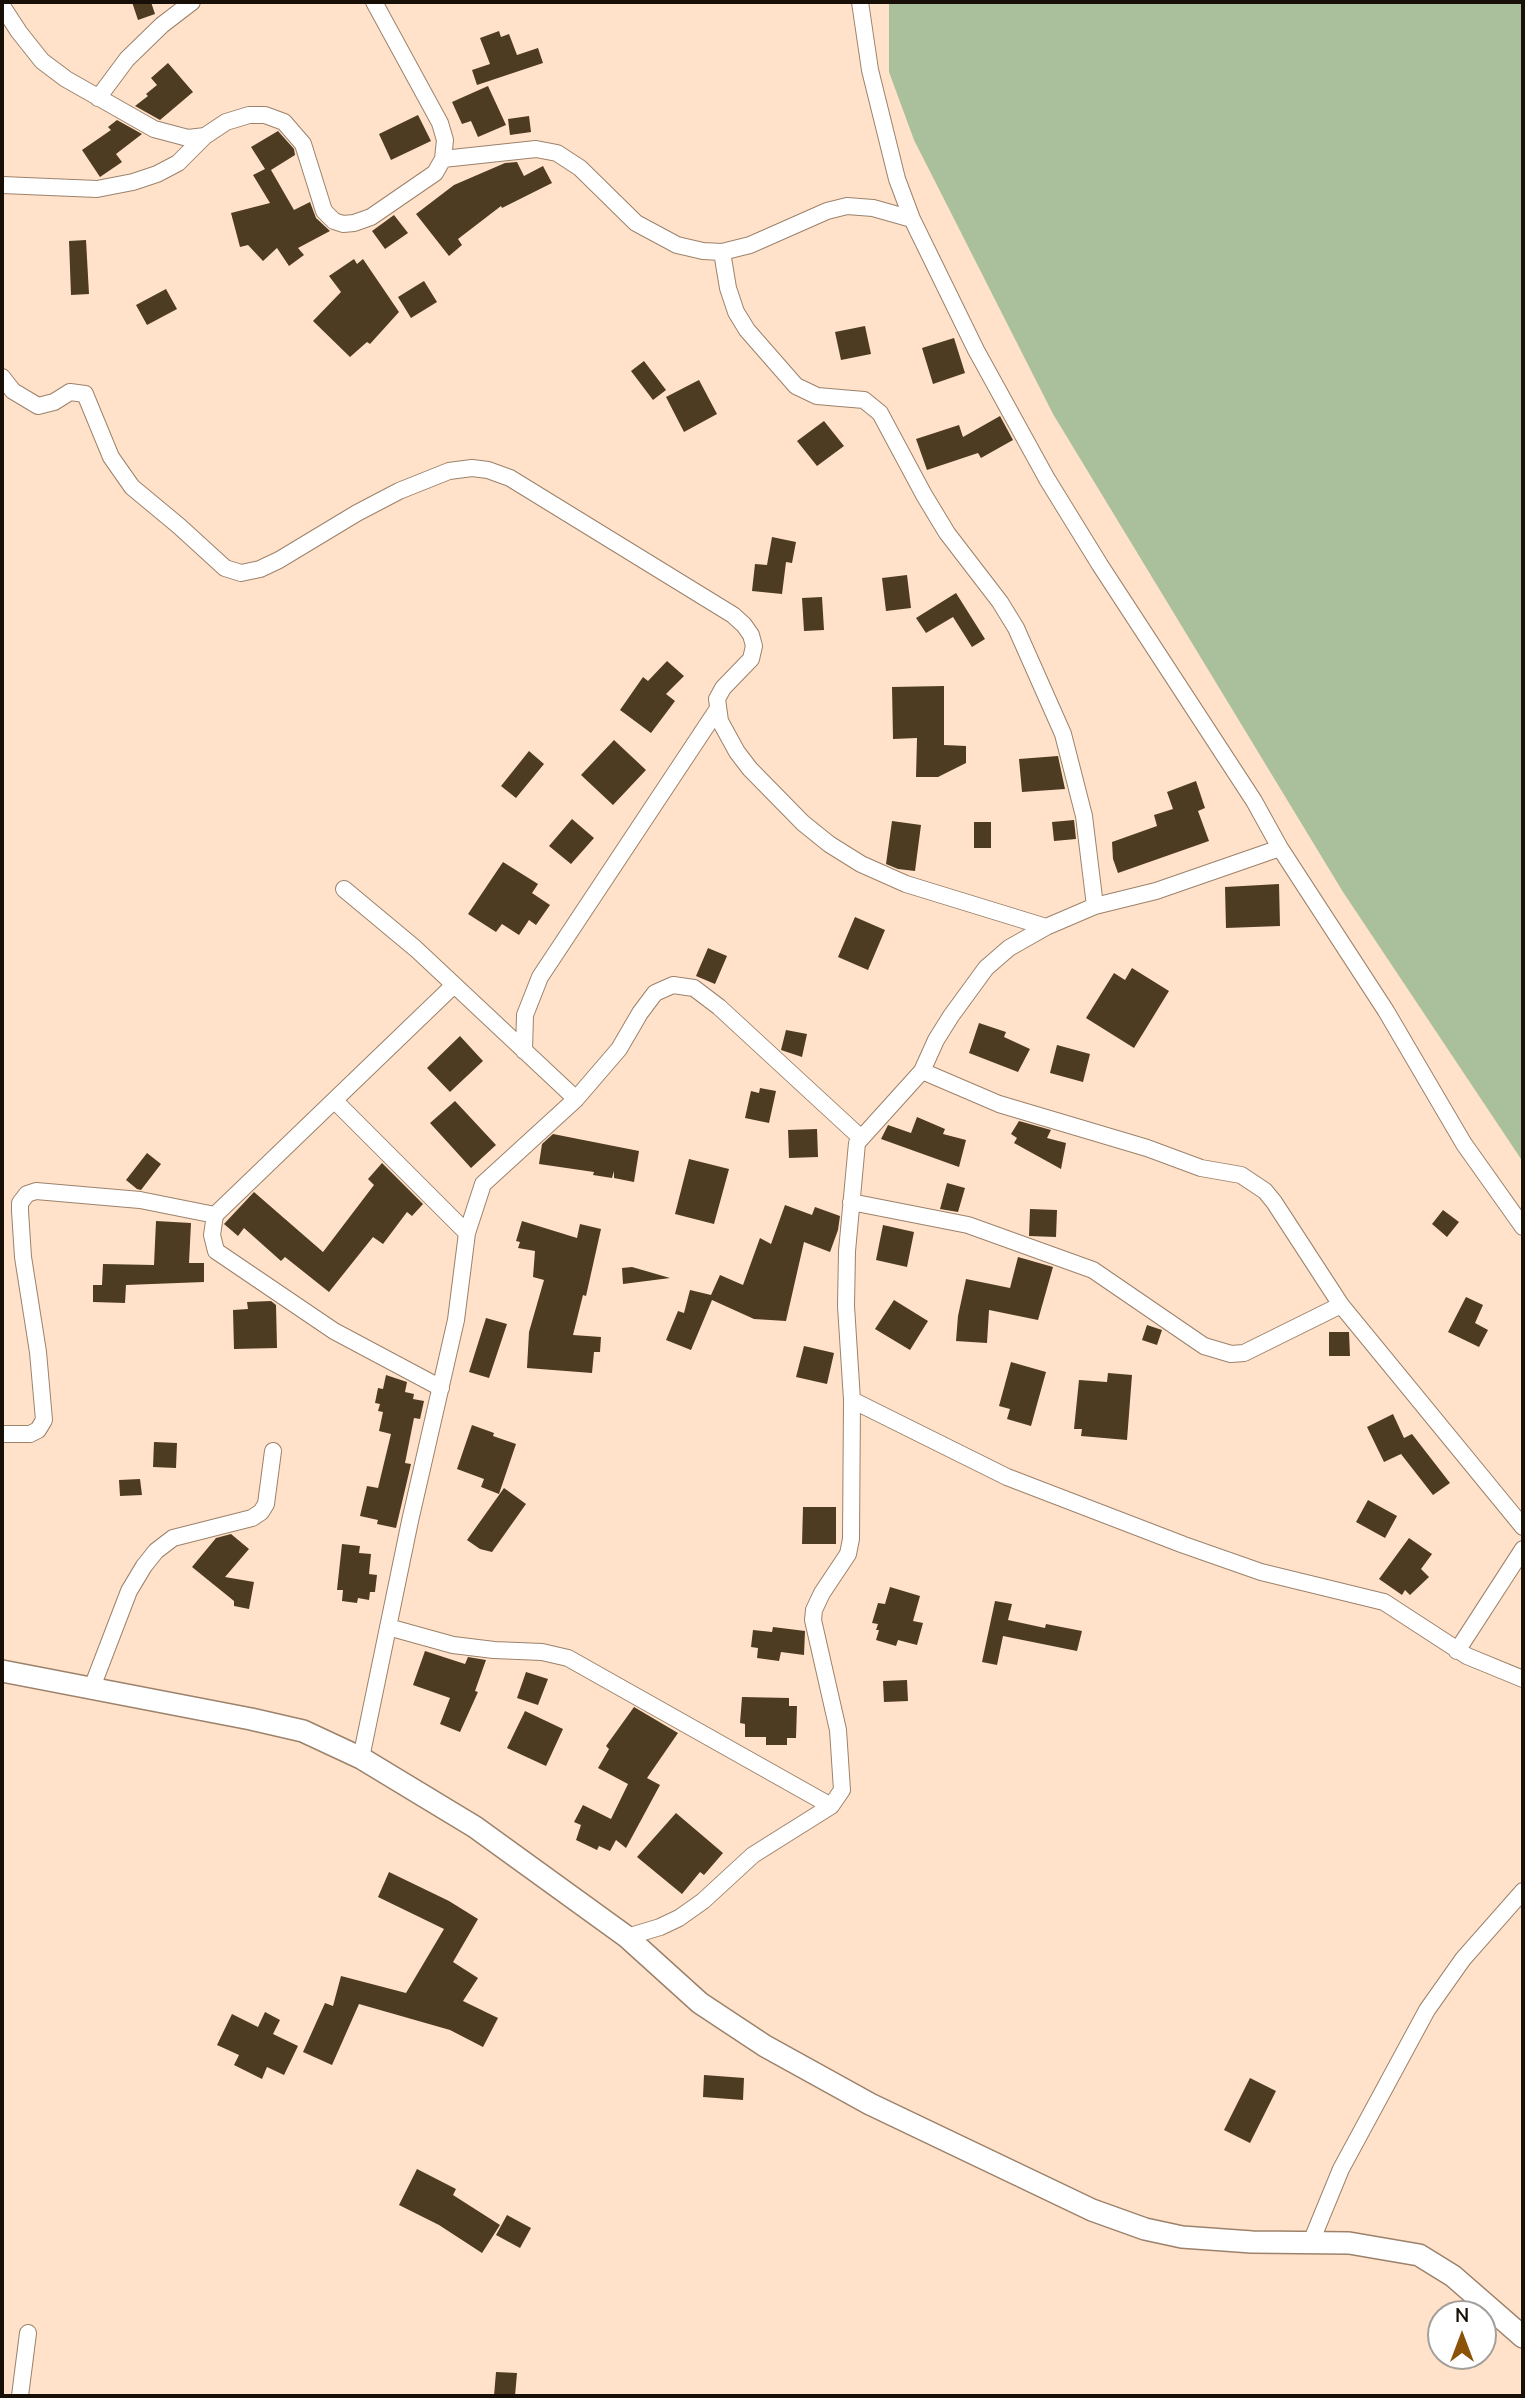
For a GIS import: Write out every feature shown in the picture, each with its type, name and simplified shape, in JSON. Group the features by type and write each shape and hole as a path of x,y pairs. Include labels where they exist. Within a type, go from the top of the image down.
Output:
{"street":[{"path":"98,97 127,59 162,25 192,2"},
{"path":"2,185 97,189 133,182 158,174 178,163 205,136 226,122 249,115 265,115 284,122 303,144 324,211 334,221 354,223 371,216 435,173 443,159 445,140 440,123 374,2"},
{"path":"860,2 870,70 897,179 912,219 976,350 1047,479 1157,655 1254,801 1280,848 1385,1011 1464,1144 1523,1227"},
{"path":"2,6 42,61 66,79 155,129 188,138 205,136"},
{"path":"443,159 536,149 557,153 580,168 636,223 677,245 703,251 722,252 750,245 827,211 847,206 873,208 912,219"},
{"path":"722,252 728,288 747,330 796,386 817,396 864,400 880,413 947,533 1016,628 1063,734 1084,816 1095,906"},
{"path":"2,377 13,391 38,406 54,402 70,392 85,394 111,457 132,487 225,568 241,573 260,569 279,560 399,491 449,471 472,468 488,470 510,478 733,615 744,625 754,646 751,659 723,688 717,699 720,721 737,752 750,768 803,823 828,844 861,864 906,884 1046,927"},
{"path":"524,1051 525,1015 540,977 717,710"},
{"path":"627,1937 679,1918 703,1901 753,1855 831,1806 842,1790 842,1766 831,1688 813,1620 814,1610 848,1553 851,1539 852,1400 846,1306 855,1147 860,1137 922,1071 936,1040 986,968 1009,948 1046,927 1095,906 1157,891 1280,848"},
{"path":"344,889 416,949 576,1099"},
{"path":"441,1388 334,1331 216,1251 212,1235 215,1215 454,985"},
{"path":"361,1758 456,1320 467,1233 483,1184 576,1099 619,1049 655,993 667,987 694,988 719,1007 860,1137"},
{"path":"922,1071 999,1104 1147,1147 1201,1168 1241,1175 1265,1191 1275,1202 1340,1305 1523,1527"},
{"path":"335,1101 467,1233"},
{"path":"2,1434 30,1434 38,1430 44,1420 38,1352 22,1246 20,1203 27,1194 36,1191 140,1200 215,1215"},
{"path":"851,1202 968,1225 1093,1270 1204,1346 1231,1354 1244,1353 1340,1305"},
{"path":"852,1400 1007,1477 1184,1545 1261,1572 1384,1602 1457,1650 1523,1679"},
{"path":"91,1690 130,1591 144,1566 156,1551 173,1538 252,1518 261,1513 265,1504 273,1451"},
{"path":"1457,1650 1523,1549"},
{"path":"388,1628 453,1645 542,1652 568,1658 831,1806"},
{"path":"2,1671 303,1731 361,1758 475,1827 627,1937 700,2003 765,2046 870,2104 1092,2210 1145,2229 1182,2237 1252,2242 1349,2243 1419,2255 1453,2276 1523,2337"},
{"path":"1311,2242 1341,2169 1427,2010 1464,1959 1523,1891"},
{"path":"20,2396 28,2333"}],"green space":[{"path":"889,2 1523,2 1523,1162 1343,892 1053,414 914,140 889,72"}],"building":[{"path":"132,2 151,2 155,14 138,20"},
{"path":"499,31 501,37 509,34 517,55 538,48 543,63 477,85 472,70 490,64 480,38"},
{"path":"168,63 193,92 160,120 135,106 157,85 151,78"},
{"path":"488,86 506,125 478,137 471,121 462,124 452,102"},
{"path":"418,115 431,141 391,160 379,134"},
{"path":"529,116 531,132 510,135 508,119"},
{"path":"117,120 142,134 116,154 122,162 100,177 82,150 111,130 108,127"},
{"path":"278,131 294,149 295,155 271,170 294,210 310,202 316,218 330,231 298,248 304,255 289,266 277,248 263,261 248,245 240,247 231,213 270,203 253,175 265,169 251,147"},
{"path":"517,162 524,176 543,166 552,183 502,208 501,206 458,239 462,245 449,256 416,214 454,185 505,163"},
{"path":"394,215 408,233 385,249 372,231"},
{"path":"86,240 89,294 71,295 69,241"},
{"path":"354,259 357,264 363,259 399,312 370,344 367,342 350,357 313,321 341,292 329,276"},
{"path":"424,281 437,302 411,318 398,297"},
{"path":"166,289 177,309 147,325 136,305"},
{"path":"865,326 871,354 841,360 835,332"},
{"path":"954,338 965,373 933,384 922,348"},
{"path":"644,361 666,390 653,400 631,371"},
{"path":"699,380 717,414 684,432 666,397"},
{"path":"1000,416 1013,440 981,458 978,453 927,470 916,439 959,425 963,437"},
{"path":"824,421 844,446 817,466 797,441"},
{"path":"772,537 796,542 792,563 786,562 782,594 752,591 755,564 767,565"},
{"path":"907,575 911,608 886,611 882,578"},
{"path":"956,593 985,639 972,647 953,617 926,633 916,618"},
{"path":"822,597 824,630 804,631 802,598"},
{"path":"667,661 684,676 666,694 675,701 651,733 620,710 643,677 648,681"},
{"path":"944,686 944,745 966,746 966,763 938,777 916,777 917,738 893,739 892,687"},
{"path":"614,740 646,770 613,805 581,775"},
{"path":"529,751 544,764 516,798 501,786"},
{"path":"1058,756 1065,789 1022,792 1019,759"},
{"path":"1196,781 1205,808 1198,811 1209,841 1118,873 1113,859 1112,842 1157,826 1154,815 1173,809 1167,792"},
{"path":"572,819 594,838 571,864 549,846"},
{"path":"1074,820 1076,839 1054,841 1052,822"},
{"path":"892,821 921,825 915,871 886,864"},
{"path":"974,822 991,822 991,848 974,848"},
{"path":"503,862 538,884 532,893 550,905 536,925 529,920 519,935 502,924 496,932 468,914"},
{"path":"1279,884 1280,926 1226,928 1225,887"},
{"path":"855,917 885,930 868,970 838,957"},
{"path":"708,948 727,956 715,984 696,976"},
{"path":"1132,968 1169,991 1134,1048 1086,1018 1114,973 1125,980"},
{"path":"979,1023 1006,1032 1004,1037 1030,1049 1018,1072 969,1053"},
{"path":"786,1030 807,1034 802,1057 781,1050"},
{"path":"460,1036 483,1061 450,1092 427,1068"},
{"path":"1057,1045 1090,1054 1083,1082 1050,1073"},
{"path":"760,1088 776,1091 769,1123 745,1118 751,1091 759,1093"},
{"path":"455,1101 496,1145 471,1168 430,1123"},
{"path":"917,1117 945,1129 943,1134 966,1140 959,1167 881,1139 888,1125 911,1133"},
{"path":"1019,1121 1051,1130 1047,1138 1066,1143 1061,1169 1014,1143 1017,1138 1011,1134"},
{"path":"817,1129 818,1157 789,1158 788,1130"},
{"path":"553,1134 639,1151 634,1182 614,1178 614,1171 612,1178 593,1175 594,1172 539,1164 542,1144"},
{"path":"147,1153 161,1164 141,1190 126,1180"},
{"path":"689,1159 729,1169 714,1224 675,1214"},
{"path":"382,1163 423,1204 412,1216 407,1212 383,1244 373,1237 329,1292 285,1257 281,1261 244,1228 238,1236 224,1224 254,1192 323,1252 374,1185 368,1179"},
{"path":"947,1183 965,1188 958,1212 940,1209"},
{"path":"785,1205 812,1215 815,1207 840,1216 830,1252 804,1242 786,1321 754,1319 712,1300 691,1350 666,1340 678,1311 684,1313 690,1290 711,1295 720,1275 743,1285 760,1238 771,1244"},
{"path":"1030,1209 1057,1210 1056,1237 1029,1236"},
{"path":"1443,1210 1459,1222 1447,1237 1432,1224"},
{"path":"156,1221 191,1223 189,1263 204,1263 204,1282 126,1285 125,1303 93,1302 93,1285 102,1285 103,1264 154,1265"},
{"path":"522,1221 577,1238 580,1224 601,1229 586,1296 583,1295 573,1335 601,1337 600,1352 594,1352 592,1373 527,1368 529,1332 544,1280 533,1277 535,1251 518,1248 520,1242 516,1241"},
{"path":"883,1225 914,1232 907,1267 876,1260"},
{"path":"1018,1257 1053,1267 1038,1320 989,1310 987,1343 956,1341 966,1279 1010,1288"},
{"path":"632,1267 670,1278 623,1284 622,1268"},
{"path":"1466,1297 1483,1305 1475,1323 1488,1330 1479,1347 1448,1332"},
{"path":"894,1300 928,1321 910,1350 875,1329"},
{"path":"271,1301 276,1305 277,1348 234,1349 233,1310 248,1309 247,1302"},
{"path":"486,1318 507,1324 489,1378 469,1372"},
{"path":"1147,1325 1162,1330 1157,1345 1142,1340"},
{"path":"1329,1332 1349,1332 1350,1356 1329,1356"},
{"path":"804,1346 834,1353 827,1384 796,1377"},
{"path":"1011,1362 1046,1372 1031,1426 1007,1419 1010,1409 999,1406"},
{"path":"1108,1373 1132,1375 1127,1440 1081,1436 1082,1429 1074,1429 1079,1380 1107,1382"},
{"path":"386,1375 407,1382 405,1392 414,1394 413,1399 424,1401 420,1419 414,1418 405,1463 411,1464 396,1528 377,1524 378,1520 360,1516 367,1486 378,1488 391,1434 379,1431 383,1412 378,1411 380,1404 375,1403 378,1388 383,1389"},
{"path":"1393,1414 1404,1438 1412,1434 1450,1483 1433,1495 1401,1454 1384,1462 1367,1427"},
{"path":"472,1425 516,1444 499,1494 481,1487 484,1479 457,1469"},
{"path":"154,1442 177,1443 176,1468 153,1467"},
{"path":"140,1479 142,1495 120,1496 119,1480"},
{"path":"504,1488 526,1504 492,1552 480,1549 467,1540"},
{"path":"1368,1500 1397,1516 1385,1538 1356,1522"},
{"path":"803,1507 836,1507 836,1544 802,1544"},
{"path":"231,1534 249,1549 225,1577 254,1582 249,1609 234,1606 234,1601 192,1567 216,1538"},
{"path":"1409,1538 1432,1554 1421,1569 1429,1577 1410,1595 1405,1590 1402,1595 1379,1579"},
{"path":"342,1544 360,1546 359,1553 371,1554 369,1574 377,1575 375,1592 370,1592 369,1600 358,1598 357,1603 342,1601 343,1590 337,1590"},
{"path":"890,1587 920,1596 913,1621 923,1623 917,1645 898,1640 896,1646 876,1640 878,1624 872,1623 878,1603 885,1604"},
{"path":"995,1601 1012,1604 1008,1620 1045,1628 1046,1624 1082,1631 1077,1651 1003,1636 997,1665 982,1662"},
{"path":"773,1627 805,1631 804,1655 781,1652 779,1661 757,1658 758,1648 751,1647 753,1630 772,1632"},
{"path":"425,1651 465,1664 468,1657 486,1660 475,1691 478,1692 460,1732 440,1724 450,1698 413,1685"},
{"path":"526,1672 548,1679 538,1705 517,1698"},
{"path":"907,1680 908,1701 884,1702 883,1681"},
{"path":"742,1697 789,1698 789,1706 797,1706 796,1738 787,1738 787,1745 766,1745 766,1737 745,1737 745,1724 740,1723"},
{"path":"634,1707 678,1733 647,1778 660,1785 626,1848 616,1840 610,1851 599,1846 597,1850 576,1840 581,1825 574,1822 583,1805 611,1819 628,1784 598,1768 609,1749 606,1746"},
{"path":"525,1711 563,1729 546,1766 507,1748"},
{"path":"676,1813 723,1853 704,1875 700,1872 682,1894 637,1857"},
{"path":"389,1872 449,1901 478,1919 453,1962 478,1978 463,2001 498,2018 483,2047 450,2030 359,2004 332,2065 303,2052 325,2003 333,2006 341,1976 406,1993 444,1929 378,1897"},
{"path":"265,2012 280,2020 273,2034 298,2046 284,2075 267,2067 262,2079 234,2065 239,2055 217,2045 232,2014 258,2027"},
{"path":"704,2075 744,2078 743,2100 703,2097"},
{"path":"1250,2078 1276,2091 1250,2143 1224,2130"},
{"path":"417,2169 456,2189 453,2195 500,2225 482,2253 439,2225 399,2205"},
{"path":"507,2215 531,2228 520,2248 496,2235"},
{"path":"496,2372 517,2373 515,2396 494,2396"}]}
